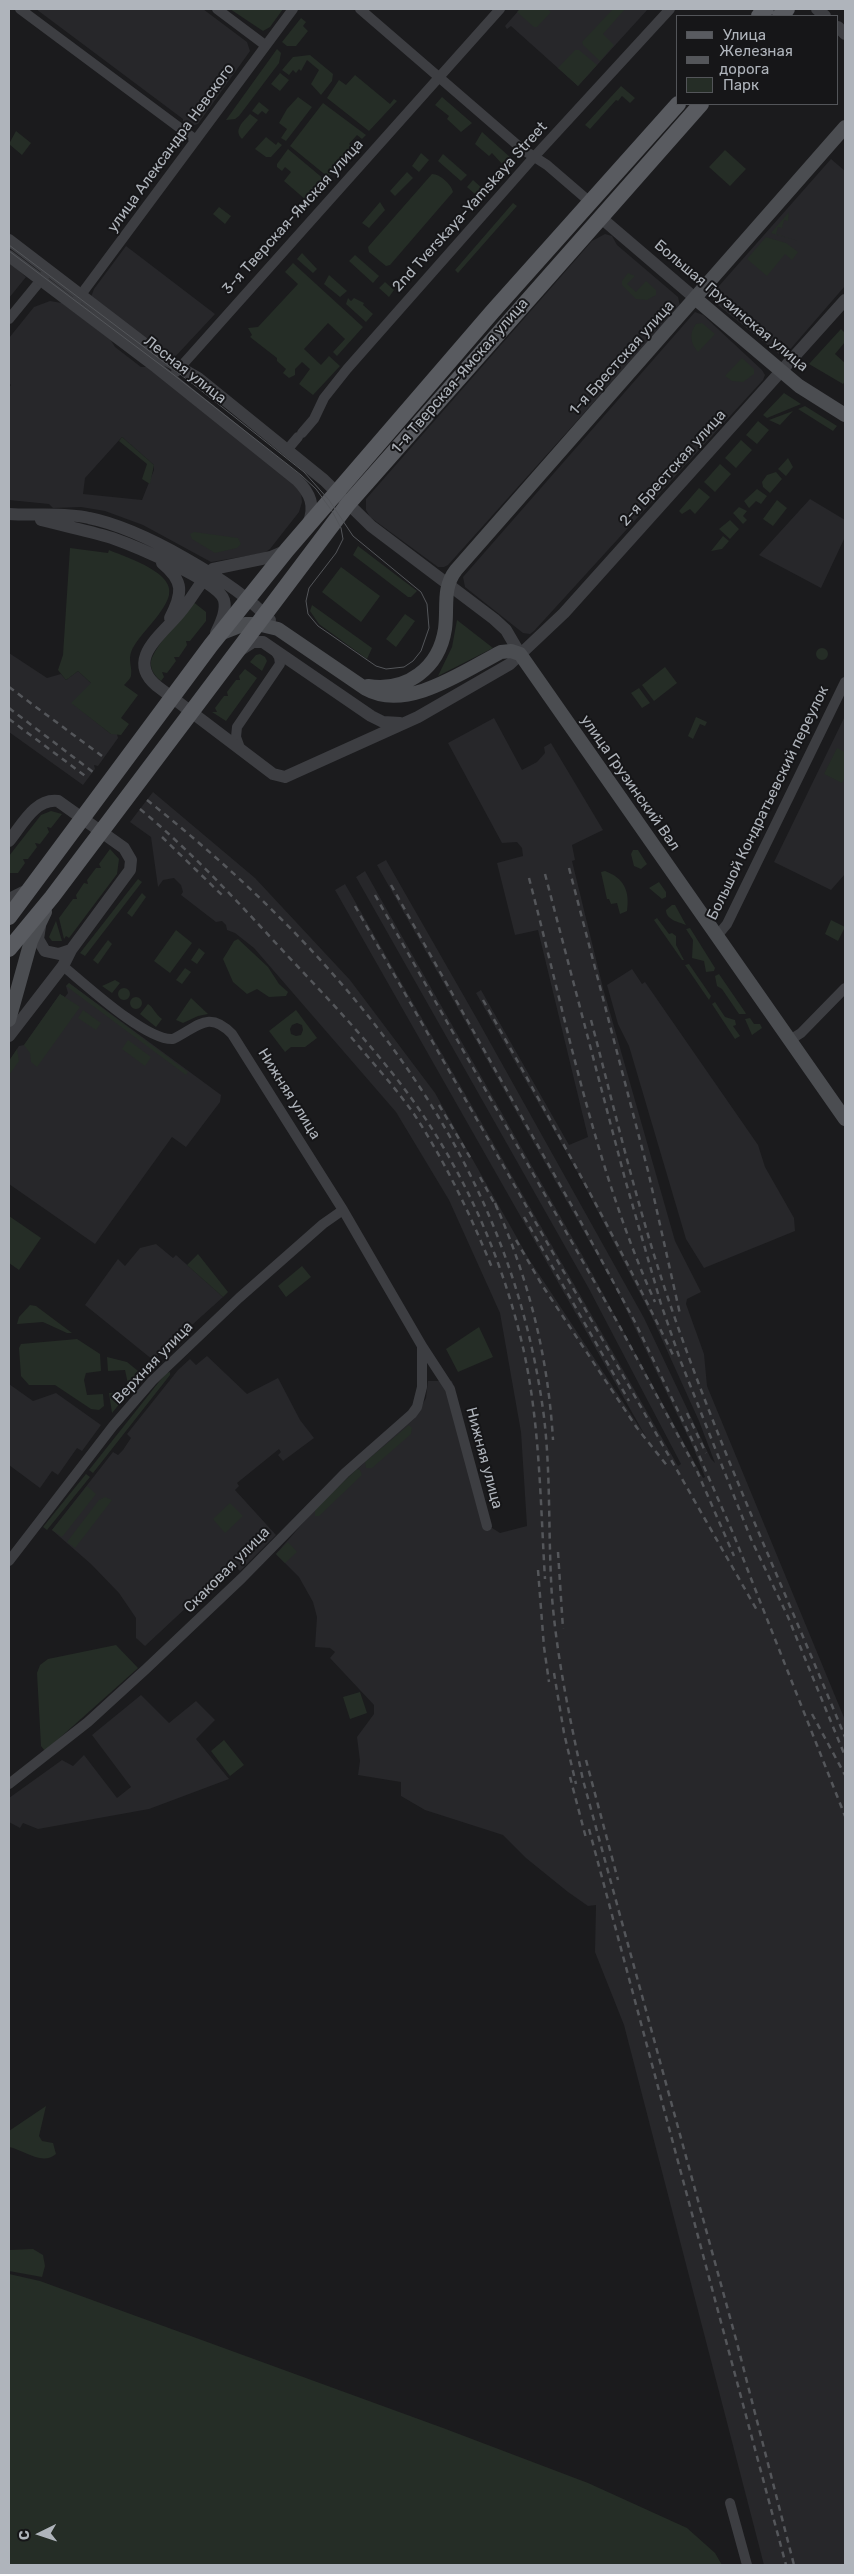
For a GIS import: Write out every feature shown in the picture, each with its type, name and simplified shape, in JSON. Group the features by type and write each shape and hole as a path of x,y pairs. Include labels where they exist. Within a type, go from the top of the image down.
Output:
{"main road":[{"path":"9,917 28,888 216,639 287,550 590,202 677,105"},
{"name":"1-я Тверская-Ямская улица","path":"9,949 52,897 230,658 348,504 700,105"},
{"name":"1-я Брестская улица","path":"448,583 486,534 696,299 845,128"},
{"name":"Большая Грузинская улица","path":"696,299 799,386 845,415"},
{"path":"358,684 373,687 392,686 408,682 417,677 429,665 444,635 448,583"},
{"path":"216,639 236,626 260,619 278,629 358,684 378,695 405,696 444,681 501,652 511,651 520,654"},
{"name":"улица Грузинский Вал","path":"520,654 845,1119"},
{"path":"9,903 28,888"},
{"path":"9,1020 31,941 52,897"}],"street":[{"path":"20,9 196,140"},
{"path":"217,9 265,45"},
{"name":"улица Александра Невского","path":"77,300 293,9"},
{"path":"360,9 534,157 547,165 590,202"},
{"name":"3-я Тверская-Ямская улица","path":"170,379 500,9"},
{"name":"2nd Tverskaya-Yamskaya Street","path":"288,450 314,419 324,398 347,369 534,157 670,9"},
{"name":"Большая Грузинская улица","path":"600,217 696,299"},
{"name":"Лесная улица","path":"9,240 45,275 170,379 285,470 307,490 312,511 306,527"},
{"name":"Лесная улица","path":"9,256 45,275"},
{"path":"9,319 45,275"},
{"name":"Лесная улица","path":"77,300 163,358 198,378 288,450 348,504"},
{"name":"2-я Брестская улица","path":"165,629 145,656 144,669 147,678 273,774 285,777 409,720 503,668 564,613 845,300"},
{"name":"улица Грузинский Вал","path":"348,504 371,526 448,583 506,630 520,654"},
{"path":"9,514 80,516 115,525 156,543 206,577 246,600 260,619"},
{"path":"25,515 113,539 206,577 224,601 222,620 216,639"},
{"path":"165,629 181,612 206,577 217,567 272,557 287,550"},
{"path":"155,557 176,576 179,586 178,602 165,629"},
{"path":"230,658 253,642 263,642 376,719 393,723 409,720"},
{"path":"240,748 236,737 238,727 280,664 279,657 273,648"},
{"name":"Большой Кондратьевский переулок","path":"716,936 727,924 845,682"},
{"path":"9,841 38,805 46,801 56,800 65,804 116,841 129,856 131,865 128,875 71,950 63,966 9,1036"},
{"path":"9,899 28,888"},
{"path":"43,917 38,939 45,951 63,966"},
{"path":"45,951 59,954 71,950"},
{"name":"Нижняя улица","path":"63,966 136,1024 163,1039 173,1039 200,1023 214,1022 226,1027 253,1064 343,1210 422,1348 450,1390 487,1526"},
{"path":"790,1040 801,1033 845,988"},
{"name":"Верхняя улица","path":"9,1561 113,1426 152,1381 240,1298 323,1224 343,1210"},
{"name":"Скаковая улица","path":"9,1784 88,1722 146,1669 242,1578 346,1473 412,1414 417,1407 422,1387 422,1348"},
{"path":"730,2503 747,2565"}],"shaded area":[{"path":"36,9 203,9 247,42 250,51 198,124 188,127 183,124 183,119"},
{"path":"520,9 648,9 578,86 511,26 507,29 505,26"},
{"path":"831,159 845,171 845,286 787,353 780,355 714,302 711,295"},
{"path":"605,234 612,236 617,245 678,297 680,306 448,565 438,567 370,517 366,510 366,499 592,241"},
{"path":"126,246 215,314 173,359 91,297 94,289"},
{"path":"9,262 26,277 9,298"},
{"path":"50,301 62,303 110,339 115,347 141,367 148,367 287,477 301,492 302,502 299,512 270,549 264,553 211,562 143,525 105,511 81,507 53,508 49,504 9,500 9,388 11,385 9,383 9,338 34,307","holes":["122,437 154,465 154,470 142,500 83,494 85,478"]},
{"path":"695,312 703,315 762,370 765,375 763,380 534,631 530,634 523,633 465,587 463,577"},
{"path":"810,499 845,520 845,537 821,588 759,555"},
{"path":"9,653 47,678 61,674 66,680 78,671 92,684 72,703 111,734 117,734 118,738 98,766 94,765 95,769 83,785 9,732"},
{"path":"845,716 845,874 831,890 774,862"},
{"path":"494,718 522,770 537,762 545,753 544,747 551,743 603,830 572,845 575,860 572,861 603,988 675,1241 701,1292 687,1299 686,1304 704,1354 707,1386 845,1720 845,2565 764,2565 624,2025 595,1952 596,1905 588,1906 568,1892 526,1858 503,1835 425,1810 401,1796 401,1782 358,1775 360,1761 357,1737 374,1714 374,1705 330,1658 335,1652 330,1648 315,1647 317,1617 313,1602 299,1577 276,1554 315,1509 415,1418 426,1398 428,1381 452,1381 489,1526 500,1533 527,1526 521,1432 500,1313 449,1200 396,1112 254,948 235,933 227,930 226,925 222,921 216,922 181,895 183,892 181,885 174,878 163,880 158,887 151,837 130,822 153,792 255,878 350,980 435,1093 529,1259 646,1437 335,890 345,884 678,1466 681,1464 588,1287 356,877 365,871 585,1260 703,1478 705,1477 693,1447 615,1287 377,865 386,860 477,1019 644,1318 711,1459 715,1463 699,1421 651,1315 579,1175 476,993 481,990 569,1145 588,1137 538,930 515,935 497,863 523,856 522,848 517,842 502,843 448,743"},
{"path":"632,969 642,984 645,982 758,1145 765,1167 794,1218 795,1231 704,1268 686,1239 629,1046 618,1024 607,985"},
{"path":"69,983 221,1095 220,1102 186,1147 172,1137 95,1244 9,1184 9,1061 19,1046 24,1045 60,994 65,997 68,993 66,986"},
{"path":"156,1244 173,1258 176,1255 223,1297 153,1360 85,1305 118,1259 125,1266 140,1248"},
{"path":"207,1356 247,1394 278,1378 300,1420 314,1438 283,1461 278,1455 281,1452 279,1449 237,1483 239,1486 235,1490 276,1535 240,1571 233,1564 145,1646 136,1638 136,1618 119,1593 91,1564 52,1530 113,1452 118,1455 123,1450 131,1438 127,1434 178,1370 190,1359 196,1365"},
{"path":"9,1384 33,1401 56,1393 101,1425 82,1451 77,1448 58,1475 52,1471 40,1488 9,1465"},
{"path":"141,1695 169,1723 196,1701 215,1720 196,1739 229,1779 149,1809 38,1829 23,1823 20,1828 9,1822 9,1798 62,1760 73,1766 84,1755 117,1798 131,1787 92,1735"}],"green space":[{"path":"230,9 283,9 270,27 263,31"},
{"path":"520,9 547,9 551,12 537,27 534,27 517,12"},
{"path":"613,9 625,9 603,34 614,45 600,61 582,42"},
{"path":"301,18 306,22 303,26 308,31 296,46 287,46 282,42"},
{"path":"277,49 281,53 279,63 239,116 235,119 226,120"},
{"path":"575,50 579,50 597,65 578,86 558,68"},
{"path":"310,55 333,74 332,81 321,95 311,84 319,70 307,60 301,71 299,69 296,73 293,70 289,75 282,70 293,57"},
{"path":"280,73 289,80 280,91 271,84"},
{"path":"355,75 390,104 394,99 397,101 369,131 327,98 339,80 346,85"},
{"path":"621,86 635,98 630,103 622,96 618,101 616,100 590,129 585,125"},
{"path":"298,97 312,107 286,141 281,138 287,129 279,123 287,109"},
{"path":"442,97 472,123 461,132 447,119 449,116 435,105"},
{"path":"259,102 269,110 266,114 262,111 258,115 252,111"},
{"path":"323,103 366,135 362,139 357,135 349,144 354,148 328,177 290,146"},
{"path":"250,114 258,120 242,139 238,132 242,123"},
{"path":"16,131 31,143 22,155 9,144"},
{"path":"482,132 511,158 504,166 492,153 489,156 475,144"},
{"path":"266,137 276,145 278,142 282,145 271,157 266,157 255,149"},
{"path":"288,149 325,180 306,200 284,181 291,172 285,167 282,171 277,167 277,164"},
{"path":"725,150 746,169 730,186 709,167"},
{"path":"421,153 429,160 419,172 412,166"},
{"path":"443,154 467,175 461,181 438,161"},
{"path":"407,172 413,178 395,196 390,191"},
{"path":"432,174 445,180 453,192 390,265 386,266 369,252 368,247"},
{"path":"473,180 483,189 477,196 467,187"},
{"path":"380,202 385,210 369,228 362,223"},
{"path":"513,203 517,206 458,273 455,270"},
{"path":"219,207 231,216 225,224 213,214"},
{"path":"789,212 788,221 784,220 782,228 778,227 776,234 798,241 771,233"},
{"path":"766,237 786,243 798,252 792,260 785,254 767,276 747,259"},
{"path":"302,253 317,269 313,273 297,259"},
{"path":"355,255 379,276 373,283 349,261"},
{"path":"293,263 363,327 337,356 333,352 345,339 328,323 304,349 321,365 329,356 340,366 313,395 299,384 310,369 302,362 295,369 295,375 289,378 283,373 286,369 277,361 277,358 250,337 252,335 248,328 258,327 298,284 285,272"},
{"path":"628,273 635,276 627,284 636,292 646,281 656,290 656,295 647,300 636,299 622,285 622,281"},
{"path":"329,275 347,291 340,297 324,284"},
{"path":"385,282 394,290 389,297 379,288"},
{"path":"348,298 351,301 354,298 364,303 363,305 373,314 366,322 346,304"},
{"path":"702,323 715,334 698,352 692,342 691,334 696,324"},
{"path":"841,329 845,333 845,342 835,354 845,363 845,381 843,384 809,364"},
{"path":"742,358 754,369 754,374 743,382 732,381 725,376"},
{"path":"784,393 801,404 767,418 763,415"},
{"path":"805,406 837,426 833,431 798,409"},
{"path":"793,411 780,425 769,420"},
{"path":"758,421 769,430 757,444 746,435"},
{"path":"122,437 154,465 150,484 142,479 147,464 119,441"},
{"path":"741,440 752,450 736,468 725,458"},
{"path":"788,458 793,467 786,476 778,469"},
{"path":"720,464 731,474 715,492 704,482"},
{"path":"776,472 782,479 770,493 763,487 762,482 767,475"},
{"path":"699,488 710,497 695,514 690,509 682,514 679,511"},
{"path":"757,489 767,496 761,504 756,501 749,508 744,501"},
{"path":"777,500 787,508 773,526 763,519"},
{"path":"739,507 747,511 743,516 747,520 743,524 733,513"},
{"path":"730,520 739,529 730,539 719,529"},
{"path":"194,532 238,538 241,544 237,548 215,553 192,539 190,534"},
{"path":"723,536 729,541 722,549 711,551"},
{"path":"358,546 417,591 411,597 408,597 353,555"},
{"path":"70,548 108,553 109,550 137,561 157,572 169,587 167,601 159,615 138,640 130,655 131,676 124,685 138,695 121,718 129,724 121,735 111,734 71,703 91,683 78,671 66,680 58,670 63,655"},
{"path":"341,567 380,596 361,622 322,592"},
{"path":"192,601 206,612 206,621 190,641 186,641 187,645 179,657 174,657 176,661 167,673 162,672 164,677 161,681 151,667 153,655"},
{"path":"312,605 372,648 367,659 319,624 310,611"},
{"path":"405,614 415,621 396,647 386,639"},
{"path":"457,620 493,648 438,676 452,647"},
{"path":"820,648 824,648 828,654 824,660 820,660 816,656 816,652"},
{"path":"260,654 267,661 262,671 250,662 256,655"},
{"path":"665,667 677,683 654,701 642,685"},
{"path":"245,669 257,678 226,721 212,712 217,712 215,708 224,696 228,696 227,692 236,680 240,680 239,676"},
{"path":"639,688 650,703 642,708 631,693"},
{"path":"696,717 707,722 705,726 700,724 693,739 688,736"},
{"path":"837,748 845,752 845,777 842,783 824,774"},
{"path":"51,811 62,814 51,828 47,827 49,832 40,844 35,843 37,847 28,859 23,859 25,863 18,873 9,873 9,856 41,815"},
{"path":"110,849 119,859 117,874 69,938 66,936 64,939 59,918 73,899 77,899 76,895 84,883 88,884 87,880 96,868 101,868 99,864"},
{"path":"633,850 638,850 647,864 641,869 634,866 631,854"},
{"path":"605,871 617,877 624,886 628,897 627,911 620,914 617,903 611,904 609,899 607,899 601,872"},
{"path":"138,879 142,882 85,956 80,953"},
{"path":"659,882 666,892 666,897 662,899 649,888"},
{"path":"142,893 146,897 132,917 127,913"},
{"path":"675,905 686,925 668,916 666,910"},
{"path":"657,918 669,934 672,933 676,936 676,945 684,960 682,960 654,920"},
{"path":"831,920 845,927 838,941 825,934"},
{"path":"56,921 62,941 52,941 49,937"},
{"path":"690,928 715,968 714,971 706,972 704,961 692,958 693,940 686,929"},
{"path":"176,930 192,943 170,973 154,961"},
{"path":"238,939 268,967 279,984 288,992 286,996 269,997 257,989 247,994 233,982 223,959 234,941"},
{"path":"108,940 112,944 98,964 93,960"},
{"path":"199,948 205,953 197,964 191,960"},
{"path":"689,964 711,996 709,1000 685,965"},
{"path":"185,968 191,972 182,984 176,980"},
{"path":"719,974 746,1014 739,1014 722,989 717,986 715,976"},
{"path":"115,980 120,983 112,993 102,986"},
{"path":"69,983 188,1072 186,1075 66,986"},
{"path":"122,988 126,988 130,994 126,1000 122,1000 118,996 118,992"},
{"path":"60,994 80,1007 37,1067 31,1062 30,1053 24,1045"},
{"path":"134,997 138,997 142,1003 138,1009 134,1009 130,1005 130,1001"},
{"path":"191,998 208,1014 198,1016 183,1023 176,1020"},
{"path":"715,1002 725,1017 735,1020 736,1025 733,1026 740,1036 735,1039 712,1004"},
{"path":"148,1004 162,1019 156,1027 140,1014"},
{"path":"83,1010 101,1023 96,1030 78,1018"},
{"path":"296,1010 317,1038 305,1047 291,1047 285,1052 269,1031","holes":["297,1023 302,1025 301,1035 291,1034 290,1029 292,1025"]},
{"path":"750,1018 754,1024 760,1024 762,1028 752,1035 745,1019"},
{"path":"128,1040 151,1057 145,1066 122,1049"},
{"path":"17,1049 19,1061 9,1075 9,1061"},
{"path":"9,1216 41,1238 19,1270 9,1263"},
{"path":"198,1254 228,1292 223,1297 187,1265"},
{"path":"302,1266 311,1277 286,1297 278,1286"},
{"path":"30,1305 36,1306 72,1333 67,1333 43,1322 17,1324 19,1317"},
{"path":"479,1327 493,1357 458,1372 446,1349"},
{"path":"77,1339 100,1354 101,1371 86,1373 84,1380 87,1395 103,1394 104,1406 99,1410 91,1409 55,1385 29,1385 21,1376 19,1348 21,1344"},
{"path":"107,1357 127,1362 143,1375 112,1413 109,1393 127,1392 128,1384 125,1370 108,1371"},
{"path":"170,1372 170,1375 93,1473 89,1470 166,1373"},
{"path":"409,1425 412,1428 411,1434 372,1468 366,1468 365,1462"},
{"path":"357,1469 360,1470 362,1475 319,1516 315,1516 315,1509"},
{"path":"86,1474 90,1477 47,1530 43,1527"},
{"path":"87,1486 96,1494 62,1537 52,1530"},
{"path":"105,1497 112,1500 75,1548 67,1542 99,1500"},
{"path":"230,1503 243,1516 225,1533 213,1519"},
{"path":"288,1542 297,1552 285,1563 276,1554"},
{"path":"116,1645 138,1668 45,1751 41,1746 37,1673 40,1665 48,1659"},
{"path":"360,1692 367,1713 350,1719 343,1697"},
{"path":"224,1740 244,1765 230,1776 211,1751"},
{"path":"46,2106 39,2136 42,2141 53,2143 56,2154 51,2157 39,2158 9,2147 9,2131"},
{"path":"33,2249 43,2255 45,2266 42,2277 9,2271 9,2250"},
{"path":"9,2274 40,2281 588,2483 687,2528 715,2553 722,2565 9,2565"}],"tram line":[{"path":"9,245 193,384 304,472 329,500 353,536 421,592 427,604 429,628 421,651 413,661 404,667 386,669 376,666 318,626 308,614 306,601 309,588 336,553 343,539 341,528 332,511 316,489 301,475 174,375 9,251"}],"railway":[{"path":"9,687 102,756"},
{"path":"9,708 93,772"},
{"path":"9,719 88,778"},
{"path":"147,800 220,862 289,927 352,996 408,1070 456,1148 496,1232 525,1322 544,1417 548,1462 554,1620 564,1689 583,1780 737,2343 794,2565"},
{"path":"140,809 215,878 356,1030 406,1091 453,1164 480,1219 503,1276 527,1365 535,1426 545,1579"},
{"path":"162,837 223,896"},
{"path":"569,868 648,1171 680,1314"},
{"path":"545,874 625,1179 661,1304 681,1362 751,1539 788,1617 845,1756"},
{"path":"529,878 583,1093 599,1147 615,1199 655,1302"},
{"path":"391,885 577,1215 635,1322 694,1444 733,1533 845,1816"},
{"path":"375,895 620,1327 697,1471 734,1556"},
{"path":"355,906 758,1612"},
{"path":"483,1000 582,1177 674,1357"},
{"path":"591,1020 658,1269 689,1359 732,1468 845,1737"},
{"path":"351,1037 399,1094 437,1151 476,1230 493,1270"},
{"path":"439,1105 471,1159"},
{"path":"480,1177 498,1210"},
{"path":"495,1203 518,1261 535,1319 547,1378 553,1440"},
{"path":"524,1217 629,1401"},
{"path":"516,1240 542,1285 637,1428 669,1468"},
{"path":"687,1413 706,1453"},
{"path":"558,1552 563,1629"},
{"path":"538,1570 544,1647 549,1682"},
{"path":"554,1673 564,1733 576,1784"},
{"path":"812,1714 845,1775"},
{"path":"586,1760 618,1880"},
{"path":"570,1777 586,1838"},
{"path":"589,1829 786,2565"}]}
